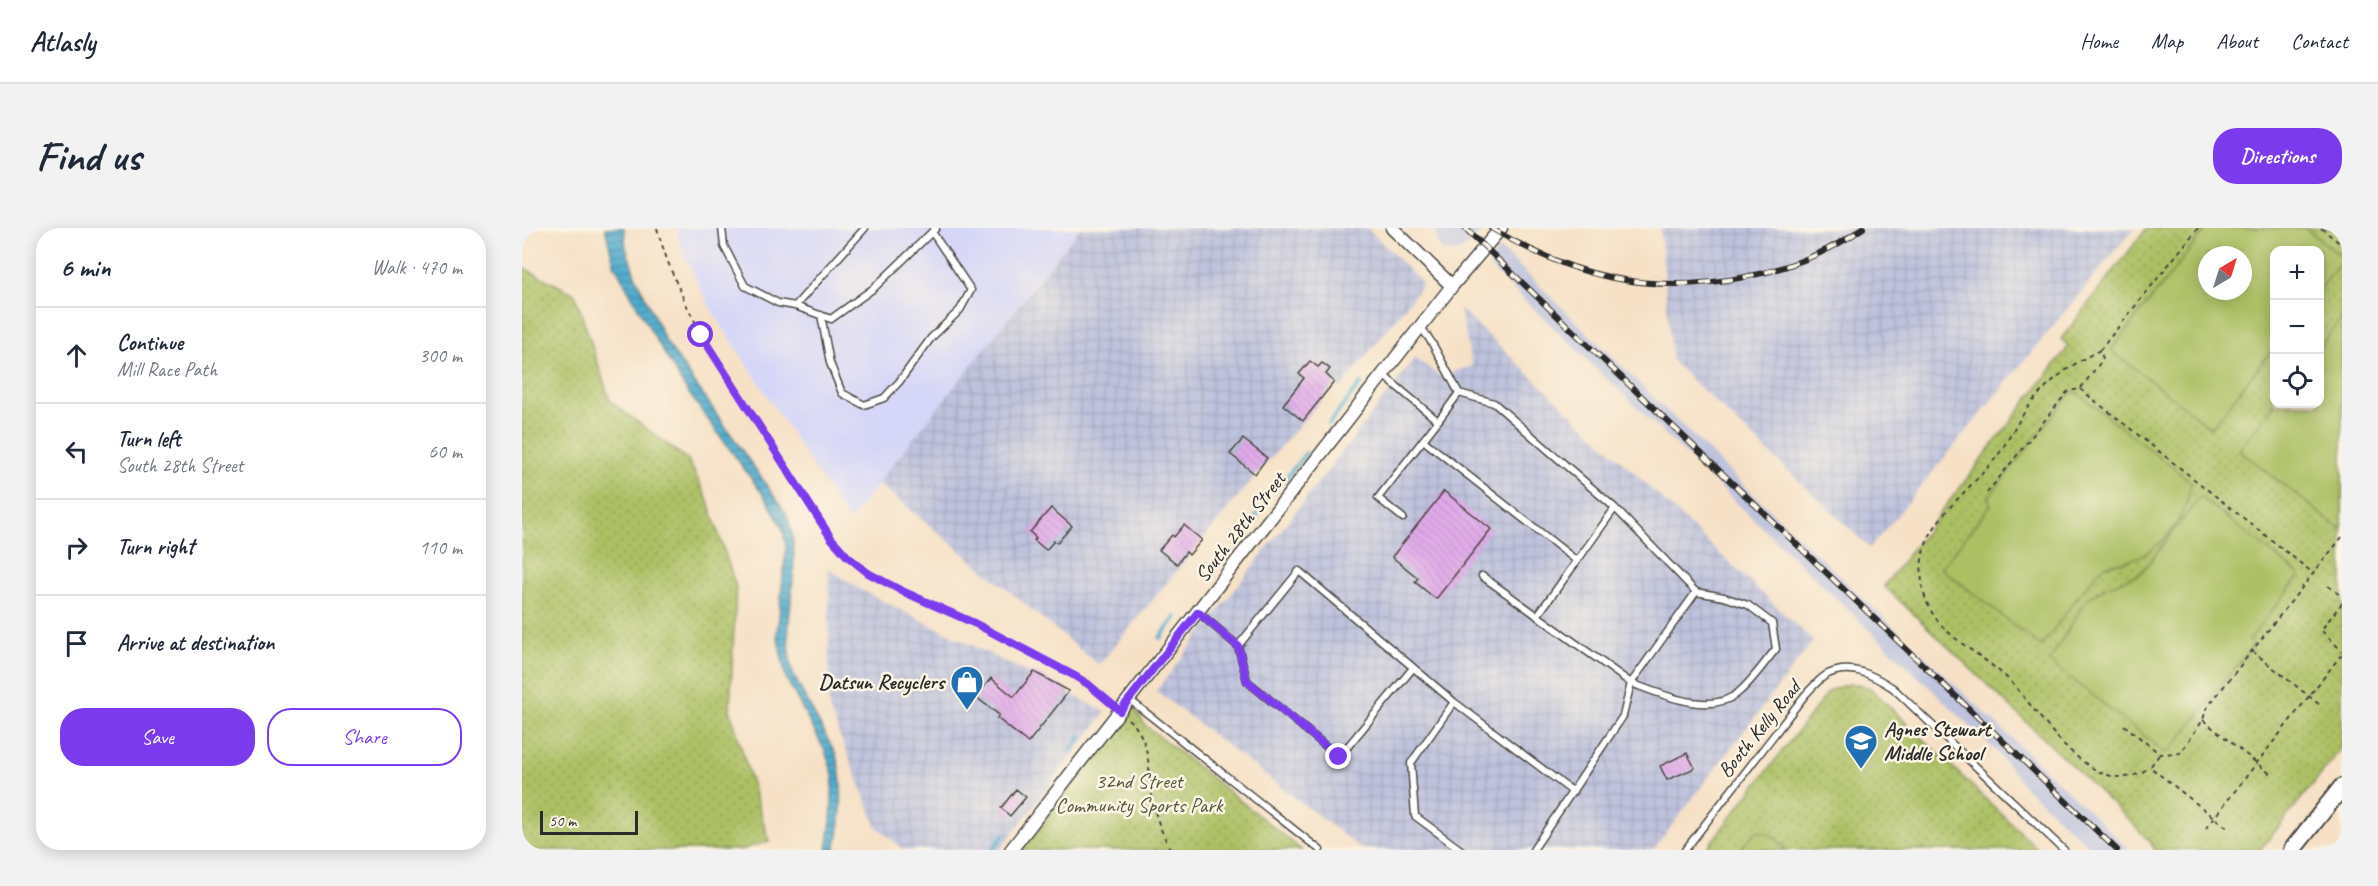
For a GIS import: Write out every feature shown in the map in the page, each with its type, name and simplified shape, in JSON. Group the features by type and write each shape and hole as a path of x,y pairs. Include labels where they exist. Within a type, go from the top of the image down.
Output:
{"street":[{"path":"1392,228 1452,286"},
{"name":"South 28th Street","path":"1011,850 1452,286 1501,228"},
{"path":"2292,850 2342,787"}],"lane":[{"path":"722,228 724,246 745,286 778,303 795,306 821,315 831,319 874,288 934,230 971,290 960,309 930,338 899,382 884,398 864,405 842,393 830,363 821,315"},
{"path":"795,306 865,228"},
{"path":"1420,327 1432,343 1459,393 1494,403 1615,508 1696,592 1724,597 1748,605 1772,623 1776,649 1738,693 1714,703 1681,701 1631,683 1482,576"},
{"path":"1383,375 1437,421"},
{"path":"1403,518 1378,498 1459,393"},
{"path":"1423,440 1577,561"},
{"path":"1538,616 1615,508"},
{"path":"1238,646 1299,571 1454,702 1573,792"},
{"path":"1533,850 1623,717 1631,683 1696,592"},
{"path":"1198,612 1238,646 1247,681 1339,757 1413,668"},
{"name":"Booth Kelly Road","path":"1685,850 1804,694 1827,675 1850,669 1872,675 1893,688 2064,850"},
{"path":"1130,700 1320,850"},
{"path":"1454,702 1410,762 1415,816 1461,850"}],"path":[{"path":"657,228 663,251 680,294 701,335 831,538 847,556 868,573 976,624 1073,675 1088,684 1120,711 1144,738 1153,802 1171,850"},
{"path":"2160,754 2150,767 2136,775 2110,775 2076,756 2054,736 2006,677 1946,632 1930,606 1922,577 1925,548 1942,516 1996,457 2029,406 2044,388 2073,365 2100,350 2198,228"},
{"path":"2321,228 2342,245"},
{"path":"1987,493 2068,391 2080,389 2103,359 2100,350"},
{"path":"2080,389 2314,573"},
{"path":"2124,725 2160,754 2180,753 2203,720 2206,709 2342,537"},
{"path":"2328,586 2342,596"},
{"path":"2206,828 2342,653 2321,630 2342,603"},
{"path":"2252,651 2320,705"},
{"path":"2203,720 2273,776"},
{"path":"2150,767 2230,830"}],"shaded area":[{"path":"676,228 1079,228 849,522 711,309 683,253"},
{"path":"1080,228 1367,228 1423,284 1341,388 1336,383 1256,475 1099,665 878,483"},
{"path":"1434,228 1484,228 1467,246 1456,252 1445,251 1439,247"},
{"path":"1660,228 2134,228 1870,548 1672,361"},
{"path":"1499,249 1509,256 1737,479 2130,850 2093,850 2026,788 1996,751 1490,267 1490,262"},
{"path":"1460,309 1813,641 1653,850 1363,850 1156,691 1415,358 1440,376 1472,366"},
{"name":"Datsun Recyclers","path":"829,569 861,590 1106,712 1000,850 904,850 877,827 829,709"}],"green space":[{"path":"2147,228 2332,228 2342,236 2342,748 2260,850 2155,850 2130,821 1884,586 2069,346 2061,339"},
{"path":"2207,228 2305,228 2342,257 2342,261 2324,284 2324,246 2270,246 2270,352 2211,428 2111,350"},
{"path":"522,267 575,294 610,401 688,460 707,498 736,587 730,710 769,841 741,850 522,850"},
{"path":"2342,318 2342,524 2339,528 2239,450 2272,408 2324,408 2324,342"},
{"path":"2071,392 2076,392 2191,482 2184,508 2171,531 2162,541 2140,556 2110,564 2101,569 2041,646 1941,568 1991,505 1988,498"},
{"path":"2200,497 2300,575 2249,640 2253,645 2170,751 2165,752 2049,661 2086,600 2106,587 2140,574"},
{"name":"Agnes Stewart Middle School","path":"1849,684 1870,688 2039,850 1705,850 1830,690"},
{"name":"32nd Street Community Sports Park","path":"1133,706 1145,725 1302,850 1021,850"},
{"path":"1755,832 1773,836 1786,850 1739,850"}],"water":[{"path":"605,228 624,228 626,248 635,275 666,342 786,513 792,533 794,552 789,654 793,674 836,755 839,767 842,802 835,850 827,850 833,774 825,751 786,678 777,635 786,547 783,529 767,500 685,388 652,333 614,264"}],"building":[{"path":"1310,361 1318,367 1322,363 1330,369 1326,374 1334,382 1303,421 1283,405 1304,378 1299,374"},
{"path":"1243,439 1267,458 1255,474 1230,454"},
{"path":"1444,491 1491,529 1436,599 1415,582 1418,578 1392,557"},
{"path":"1051,508 1072,526 1057,543 1054,541 1046,550 1034,540 1036,538 1030,532"},
{"path":"1184,525 1202,540 1189,555 1186,552 1177,564 1159,550"},
{"name":"Datsun Recyclers","path":"1034,672 1069,691 1028,743 997,718 999,715 976,697 991,678 1014,697"},
{"path":"1687,753 1695,768 1667,780 1660,766"},
{"path":"1016,789 1026,797 1010,816 1001,808"}],"waterway":[{"path":"1329,424 1361,383"},
{"path":"1286,478 1306,453"},
{"path":"1251,522 1261,510"},
{"path":"1211,572 1223,558"},
{"path":"1160,638 1176,617"},
{"path":"1071,750 1081,737"},
{"path":"992,850 1004,835"}],"railway":[{"path":"1465,228 2117,850"},
{"path":"1491,228 1535,252 1581,270 1613,278 1677,284 1710,282 1775,270 1836,245 1863,228"}],"place":[{"name":"Datsun Recyclers","path":"967,711"},
{"name":"Agnes Stewart Middle School","path":"1861,770"}],"route":[{"path":"701,335 831,538 847,556 868,573 976,624 1073,675 1088,684 1120,711 1198,612 1238,646 1247,681 1339,757"}]}
